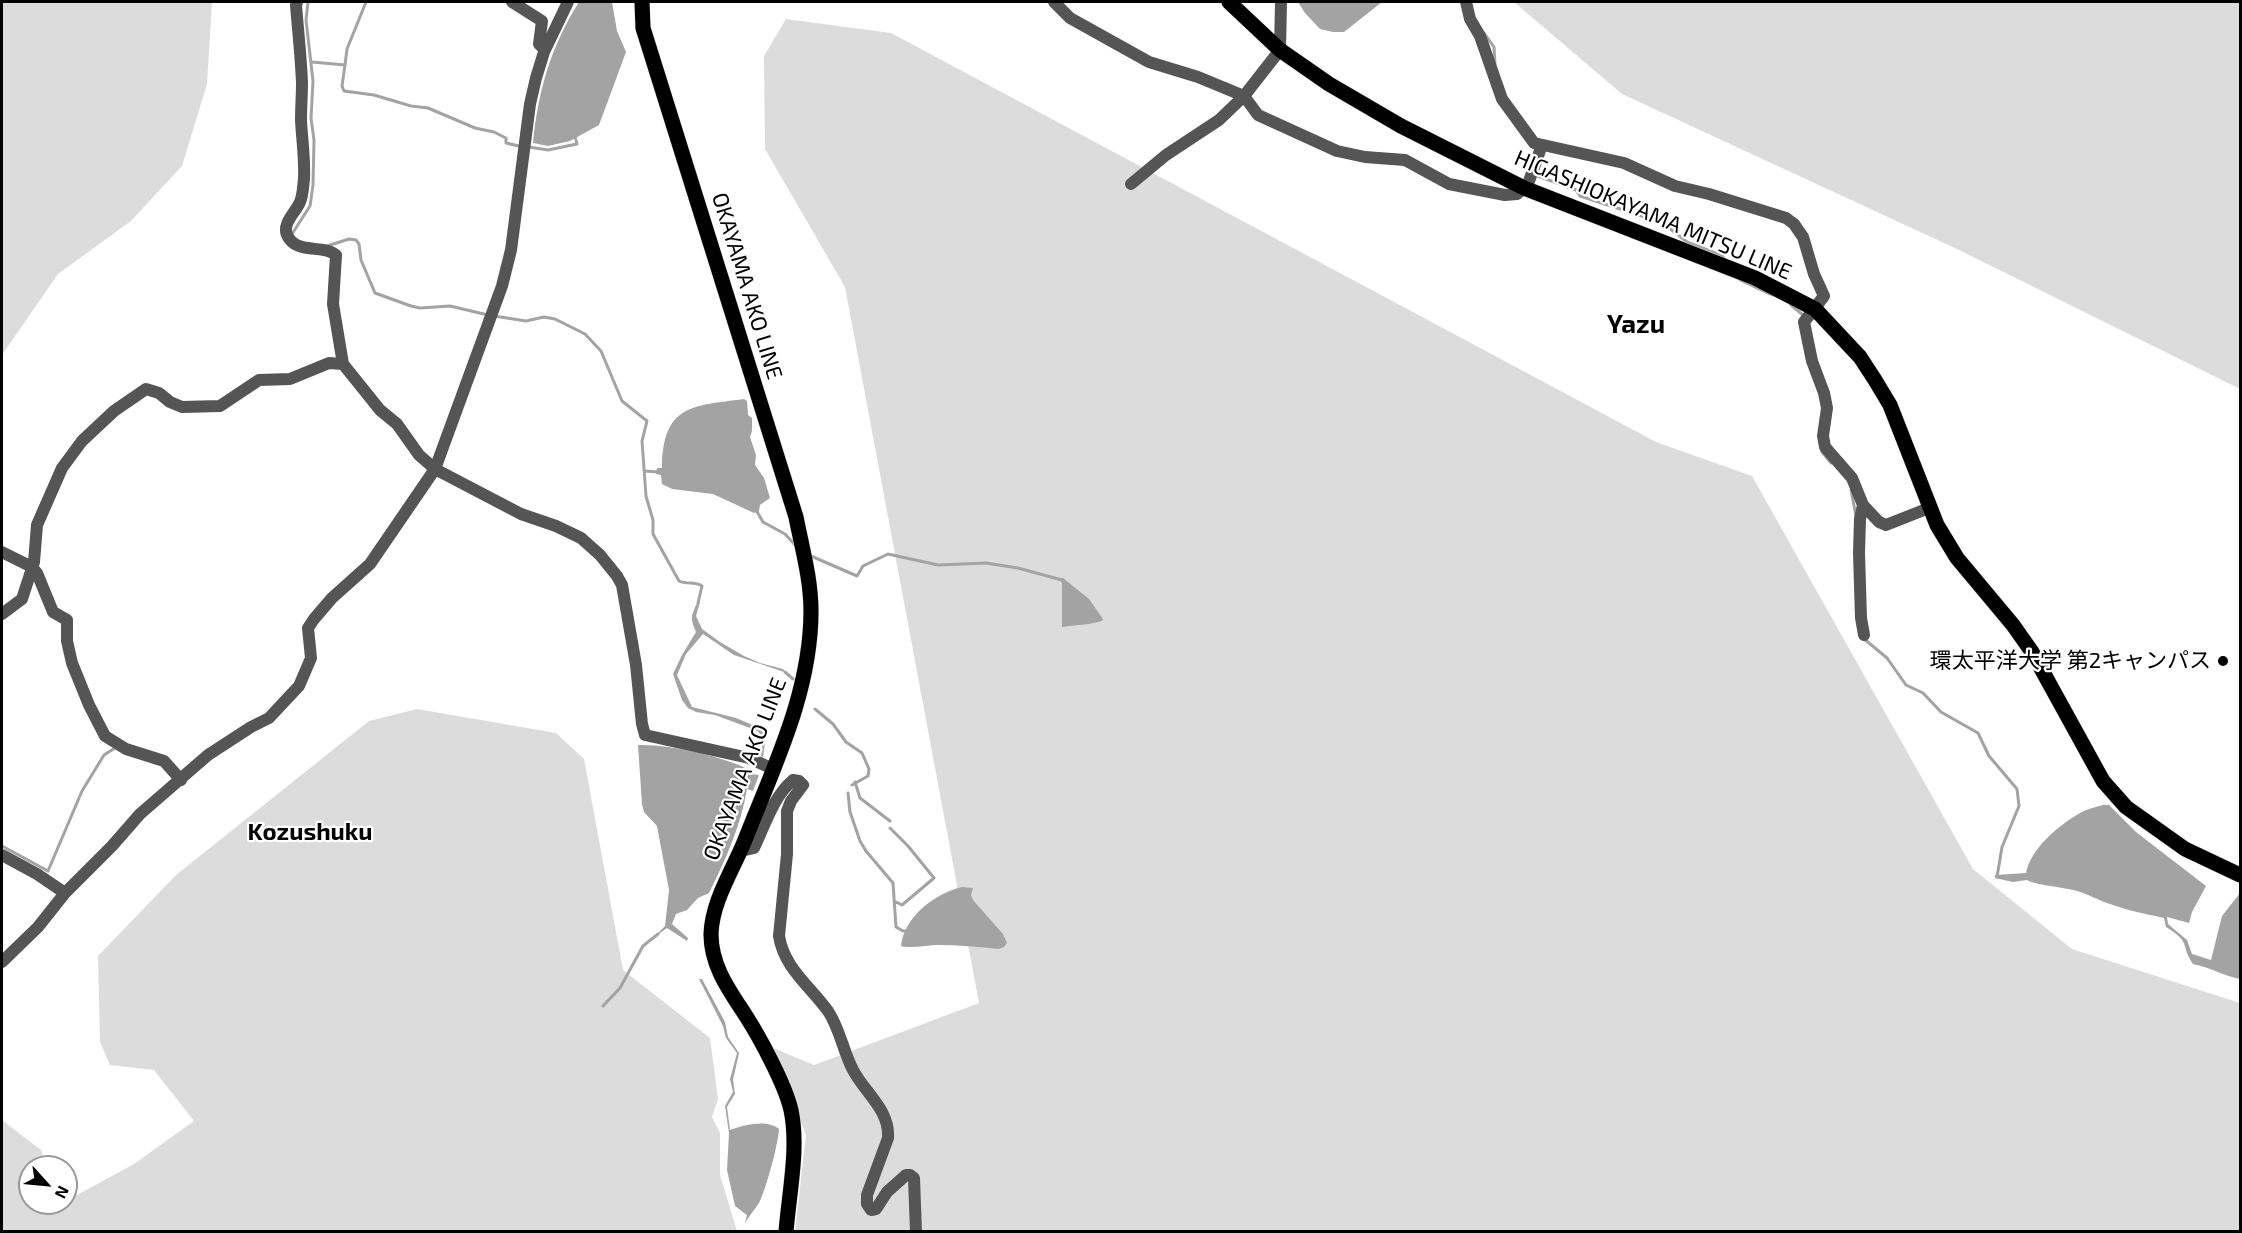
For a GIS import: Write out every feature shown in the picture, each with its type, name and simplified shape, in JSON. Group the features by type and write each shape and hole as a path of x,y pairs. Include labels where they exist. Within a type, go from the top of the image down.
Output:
{"main road":[{"name":"OKAYAMA AKO LINE","path":"642,2 643,28 796,517 808,580 811,610 809,653 796,709 713,918 711,934 717,970 761,1042 791,1109 794,1145 786,1232"},
{"name":"HIGASHIOKAYAMA MITSU LINE","path":"1229,2 1280,50 1329,84 1401,126 1524,188 1755,278 1815,309 1860,357 1885,397 1937,525 1957,558 2013,625 2032,652 2103,781 2126,807 2185,849 2241,875"}],"street":[{"path":"297,2 304,179 300,200 286,226 286,232 296,244 306,248 330,251 336,255 333,304 343,364 380,410 397,424 419,455 435,469 521,514 556,526 581,538 600,555 622,585 645,735 750,758 773,769"},
{"path":"512,2 542,21 539,44 544,50"},
{"path":"2,962 38,927 65,893 140,814 208,755 269,718 299,686 312,658 308,628 332,598 370,564 435,469 502,286 511,250 530,104 544,50 568,2"},
{"path":"1054,2 1070,18 1149,62 1213,82 1244,96 1258,115 1337,151 1365,157 1405,160 1454,185 1505,195 1517,194 1524,188 1533,173 1538,144"},
{"path":"1131,184 1166,155 1219,120 1244,96 1280,50 1281,2"},
{"path":"1466,2 1470,19 1480,36 1502,99 1538,144 1623,163 1660,181 1768,211 1791,220 1803,237 1814,274 1824,296 1804,322 1812,361 1827,408 1823,436 1825,447 1852,478 1863,505 1879,522 1886,525 1929,508"},
{"path":"2,614 22,599 37,545 37,525 62,468 82,441 136,394 146,389 159,393 170,402 182,407 220,406 259,380 290,379 329,363 343,364"},
{"path":"1863,505 1860,519 1859,553 1861,618 1864,635"},
{"path":"2,552 32,567 37,573 53,612 67,620 67,641 72,663 88,705 105,736 126,749 164,761 181,780"},
{"path":"741,852 754,848 785,787 793,780 799,781 803,785 791,801 787,811 787,854 779,936 781,949 787,961 836,1024 853,1071 883,1113 888,1138 867,1195 867,1204 871,1210 876,1209 886,1192 906,1175 910,1175 914,1178 916,1232"},
{"path":"2,855 37,874 65,893"}],"shaded area":[{"path":"2,2 212,2 207,84 182,166 131,221 58,274 2,355"},
{"path":"579,2 612,2 617,31 626,52 599,125 570,141 548,146 533,143 538,105 547,70 561,35"},
{"path":"1298,2 1382,2 1344,32 1333,32 1320,29"},
{"path":"1514,2 2240,2 2240,389 1957,249 1622,94"},
{"path":"786,19 891,33 1656,442 1752,476 1973,869 2072,949 2240,1003 2240,1231 795,1231 806,1135 773,1048 814,1065 979,1003 845,287 765,149 764,56"},
{"path":"744,399 747,401 748,415 752,418 750,437 756,455 755,465 764,478 770,498 760,505 759,511 754,513 713,494 672,489 662,484 661,475 656,474 657,468 662,468 664,447 674,420 695,407"},
{"path":"1063,578 1089,599 1103,619 1102,621 1062,627 1062,583 1059,579"},
{"path":"698,601 700,602 696,616 702,629 744,656 783,669 787,673 734,655 703,634 686,654 677,675 692,707 736,718 762,729 765,743 763,757 761,756 763,741 758,731 715,715 696,712 688,708 682,700 673,674 696,632 692,617"},
{"path":"417,709 556,733 584,759 623,970 710,1038 718,1099 712,1117 720,1133 720,1175 737,1231 2,1231 2,1120 41,1150 43,1155 18,1155 18,1215 78,1215 78,1194 134,1164 194,1121 154,1070 110,1065 100,1042 98,956 176,875 369,721"},
{"path":"638,745 696,752 726,760 752,771 751,774 759,775 753,791 747,789 732,842 709,893 698,898 687,910 676,914 672,924 688,938 687,941 667,928 653,938 665,926 669,890 657,826 644,812 642,804"},
{"path":"2109,805 2136,832 2206,886 2192,912 2189,923 2167,917 2168,924 2187,940 2192,954 2211,960 2222,916 2240,893 2240,979 2193,964 2183,941 2166,927 2164,918 2119,907 2073,890 2027,880 2013,882 1995,878 1995,875 2026,873 2034,855 2047,838 2080,813"},
{"path":"962,887 973,888 971,895 973,900 1003,934 1007,943 1004,947 999,949 946,945 901,946 903,935 914,916 922,908 941,895"},
{"path":"699,979 702,979 725,1022 728,1037 739,1053 733,1080 735,1094 727,1107 730,1130 762,1124 779,1129 765,1188 759,1203 744,1226 747,1215 735,1206 727,1170 729,1133 725,1106 733,1092 730,1079 737,1053 726,1038 723,1026"}],"waterway":[{"path":"292,234 310,206 313,185 314,140 311,118 313,81 306,20 308,2"},
{"path":"345,65 347,49 366,2"},
{"path":"1484,33 1494,47 1495,64"},
{"path":"312,62 345,65 342,86 344,91 374,95 411,106 428,108 475,128 494,132 506,138 506,143 519,146"},
{"path":"529,147 548,150 577,144 575,136"},
{"path":"1535,175 1576,190 1580,196 1663,223 1687,242 1723,256 1724,260"},
{"path":"327,246 349,239 356,240 359,244 361,260 375,293 420,308 450,306 488,315"},
{"path":"1740,280 1772,295"},
{"path":"1791,305 1803,315"},
{"path":"494,316 526,321 544,317 555,319 585,334 601,351 622,401 647,421 642,441 646,496 653,520 653,534 679,581 702,586 698,603"},
{"path":"1822,452 1831,463"},
{"path":"644,471 659,472"},
{"path":"1851,490 1856,516"},
{"path":"756,510 763,522 785,534 797,547"},
{"path":"811,556 857,576 863,566 888,554 938,565 986,563 1018,568 1062,580"},
{"path":"1863,638 1887,658 1906,685 1923,693 1941,712 1978,733 1989,756 2017,789 2019,806 2002,847 1997,877 1999,877"},
{"path":"785,672 793,679"},
{"path":"815,709 833,724 846,742 862,753 869,769 868,776 852,785"},
{"path":"2,846 48,871 82,791 104,755 115,748"},
{"path":"855,782 860,798 890,821"},
{"path":"848,793 850,812 860,841 893,883 896,927 908,931"},
{"path":"890,828 934,878 902,905 896,902"},
{"path":"603,1006 620,988 643,946 658,934"}],"place":[{"name":"環太平洋大学 第2キャンパス","path":"2223,661"}],"district":[{"name":"Yazu","path":"1636,324"},
{"name":"Kozushuku","path":"310,832"}]}
